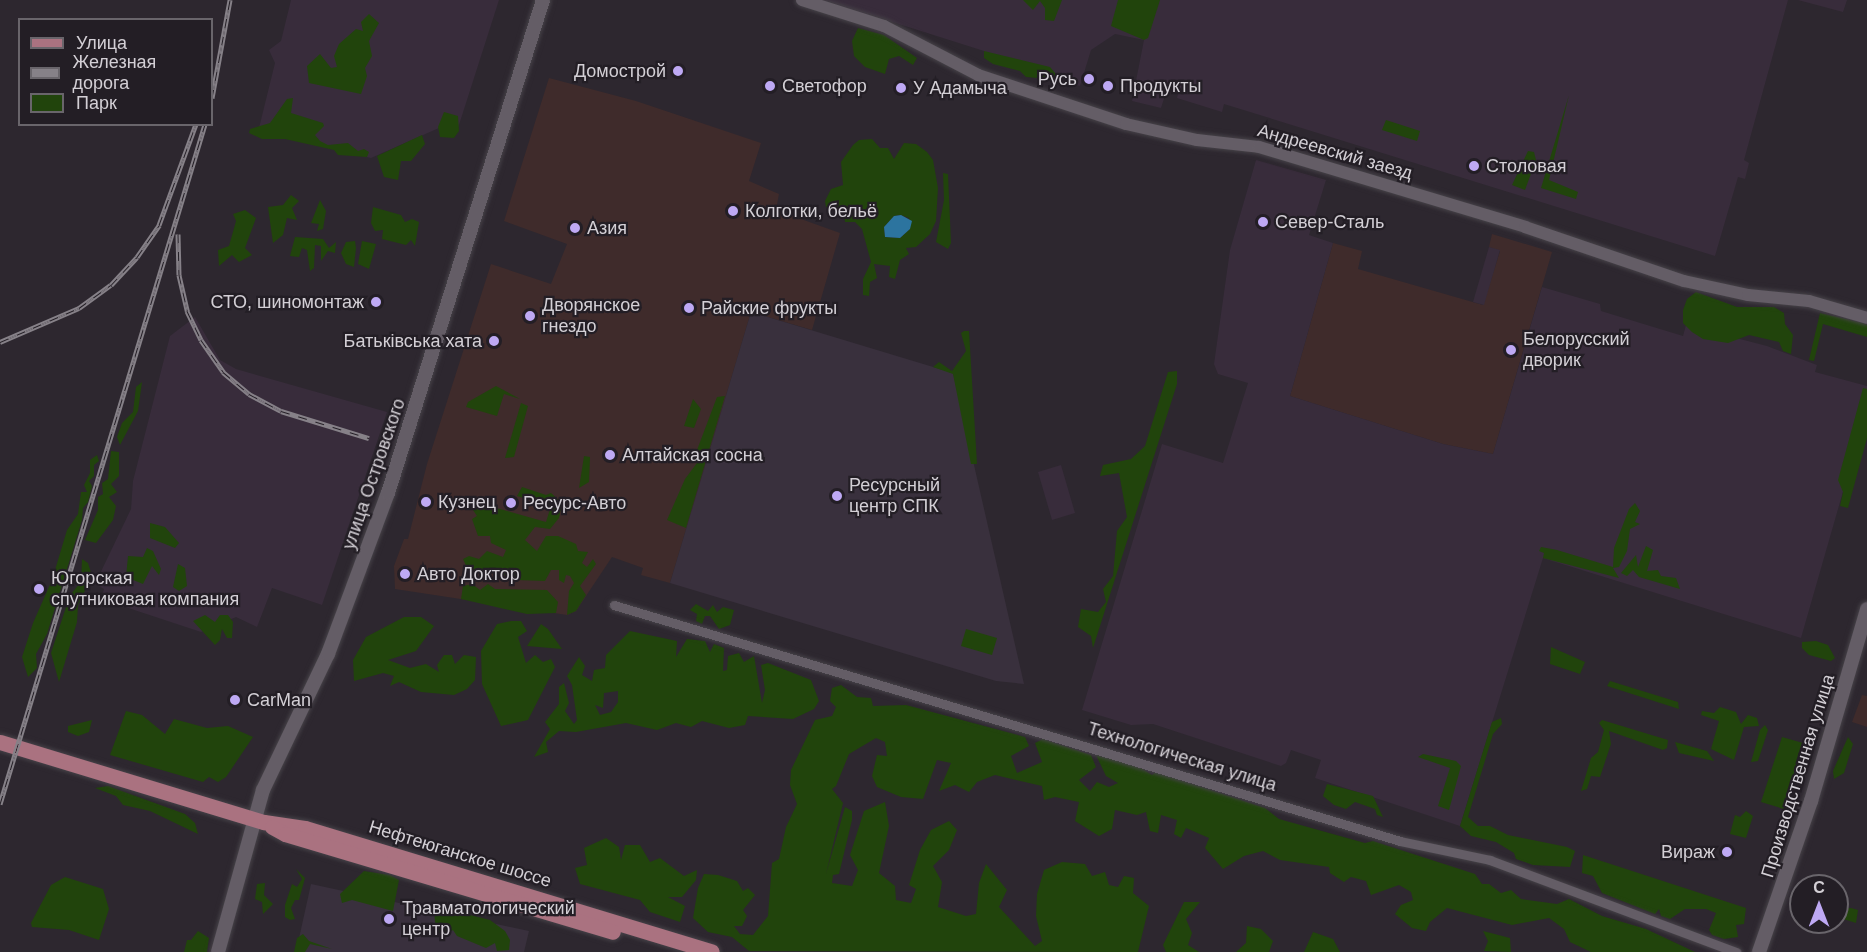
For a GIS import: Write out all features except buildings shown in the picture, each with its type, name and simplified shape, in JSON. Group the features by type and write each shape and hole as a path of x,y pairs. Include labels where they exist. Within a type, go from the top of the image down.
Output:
{"main road":[{"name":"улица Островского","path":"218,952 259,821 328,654 388,493 543,0"},
{"name":"Производственная улица","path":"1759,952 1807,811 1867,609"},
{"name":"Нефтеюганское шоссе","path":"0,742 259,821 305,828 712,952"},
{"name":"Нефтеюганское шоссе","path":"259,821 285,834 678,952"}],"street":[{"name":"Андреевский заезд","path":"802,0 884,26 987,79 1126,124 1197,140 1259,147 1526,227 1684,281 1748,295 1809,301 1867,318"},
{"name":"Технологическая улица","path":"614,605 1400,841 1490,860 1736,952"}],"shaded area":[{"path":"291,0 499,0 458,128 448,124 371,158 258,132 275,63 269,50 281,41"},
{"path":"823,0 1788,0 1744,160 1749,163 1745,179 1738,177 1715,256 1224,104 1222,112 1177,98 1180,87 1169,83 1161,108 1132,101 1144,40 1115,34 1091,50 1080,86 985,58 984,51"},
{"path":"1798,0 1847,0 1843,12"},
{"path":"549,78 636,101 761,143 749,181 779,194 776,210 840,233 812,330 751,312 670,583 641,575 643,568 612,557 576,611 567,615 395,589 394,566 404,539 408,539 427,464 491,264 551,284 567,244 504,221"},
{"path":"1256,160 1326,180 1309,235 1333,243 1290,396 1443,444 1493,454 1542,287 1600,304 1601,311 1683,336 1686,325 1767,346 1817,365 1815,372 1867,386 1867,408 1801,638 1543,558 1460,826 1315,778 1321,760 1291,750 1286,763 1281,766 1153,724 1131,725 1082,710 1162,444 1223,463 1248,383 1218,374 1214,364 1230,250"},
{"path":"1492,234 1552,252 1493,454 1443,444 1290,396 1333,243 1362,251 1358,269 1483,305 1500,251 1489,247"},
{"path":"1489,247 1500,250 1484,305 1473,302"},
{"name":"Ресурсный центр СПК","path":"751,312 953,373 1024,684 996,681 670,583"},
{"path":"195,317 220,360 236,369 387,412 322,605 272,588 257,627 236,617 201,632 101,599 104,589 95,584 131,509 133,481 170,336"},
{"path":"1061,465 1075,513 1052,520 1038,472"},
{"path":"1862,695 1867,696 1867,727 1852,722"},
{"name":"Травматологический центр","path":"311,884 529,931 524,952 296,952"}],"green space":[{"path":"1023,0 1062,0 1054,21 1045,20 1045,8 1040,1 1033,10"},
{"path":"1118,0 1160,0 1148,38 1144,40 1111,26"},
{"path":"369,14 379,23 369,41 372,56 365,68 367,76 361,94 309,83 307,66 320,54 331,68 337,67 334,56 339,44 356,29 363,31 361,22"},
{"path":"858,28 884,35 917,58 913,65 899,56 889,59 885,74 865,67 854,56 852,41"},
{"path":"984,51 1050,67 1061,80 1026,77 1020,71 993,64 984,58"},
{"path":"1569,95 1549,180 1578,192 1576,199 1541,188"},
{"path":"293,98 291,113 323,123 324,126 315,135 320,141 328,145 348,143 358,151 364,149 369,152 367,157 338,155 334,150 285,139 262,139 249,133 250,129 270,123 287,99"},
{"path":"444,112 458,116 459,131 454,138 440,137 438,127"},
{"path":"1386,120 1420,131 1417,141 1382,130"},
{"path":"422,135 425,144 411,161 401,161 398,180 384,177 377,156"},
{"path":"872,139 880,148 888,148 894,159 904,143 916,144 933,160 938,188 936,221 930,234 916,247 906,248 909,254 900,260 895,279 889,277 890,266 874,264 877,278 870,282 869,296 863,295 863,279 871,262 862,229 855,222 845,222 843,208 826,207 825,201 831,189 843,185 841,162 859,140","holes":["901,215 909,218 910,229 900,238 885,237 884,227 894,216"]},
{"path":"1528,151 1534,152 1536,160 1525,190 1512,185"},
{"path":"943,173 948,174 951,243 948,249 936,242 944,200"},
{"path":"291,195 299,201 292,208 297,220 287,218 283,235 273,243 268,207 283,205"},
{"path":"320,200 326,211 323,229 317,231 319,224 311,223"},
{"path":"373,207 401,215 405,222 412,219 419,222 415,246 411,240 406,245 382,239 383,230 375,231 371,223"},
{"path":"245,210 256,218 245,248 252,255 239,262 232,255 219,266 218,250 229,246 236,221 233,214"},
{"path":"295,237 323,239 329,248 336,242 335,253 328,251 321,261 321,246 315,245 314,268 310,271 307,250 302,248 299,257 290,256"},
{"path":"355,241 354,267 346,264 341,253 346,242"},
{"path":"362,241 376,244 369,269 358,264"},
{"path":"1696,292 1737,307 1774,307 1784,313 1785,324 1793,335 1791,354 1783,351 1779,342 1749,335 1728,343 1703,339 1692,332 1683,323 1683,310 1687,299"},
{"path":"1820,313 1867,325 1867,337 1823,324 1814,361 1809,360"},
{"path":"969,331 977,464 971,464 953,374 933,367 939,362 952,371 966,351 961,333"},
{"path":"1177,371 1177,384 1093,648 1091,636 1078,627 1081,609 1098,612 1106,602 1103,589 1113,576 1117,531 1127,517 1119,473 1100,476 1103,465 1131,459 1145,446 1168,372"},
{"path":"142,382 138,411 120,445 117,437 122,423 133,412 136,387"},
{"path":"496,386 520,399 504,394 497,416 466,407 468,402"},
{"path":"1863,388 1867,389 1867,438 1848,508 1840,506 1843,492 1838,480"},
{"path":"725,396 686,528 667,520 685,479 700,459 697,450 717,397"},
{"path":"693,399 701,409 694,428 684,426"},
{"path":"521,403 528,406 514,457 505,458"},
{"path":"111,451 119,452 119,476 111,484 117,492 109,497 116,506 113,520 96,543 85,540 98,510 98,497 103,494 102,483 108,479"},
{"path":"97,455 99,461 94,465 94,476 89,481 92,486 88,502 83,508 82,520 47,634 36,654 37,668 28,677 22,657 33,623 52,580 67,530 78,514 81,492 87,492 84,485 90,473 90,460"},
{"path":"584,456 590,457 589,482 579,488"},
{"path":"522,487 546,495 551,493 562,503 559,518 550,529 535,527 525,540 537,551 546,536 558,536 576,544 578,551 588,552 582,563 587,567 593,559 596,564 580,586 586,595 576,611 567,615 569,591 574,583 570,576 566,575 564,583 559,580 559,570 551,570 545,581 516,580 490,569 481,573 468,570 463,559 469,556 479,559 487,551 503,557 506,550 491,543 490,536 478,536 472,519 477,516 471,507 482,504 546,522 551,506 517,496"},
{"path":"1635,503 1640,511 1635,522 1640,524 1630,529 1627,551 1619,567 1613,568 1619,578 1543,558 1544,553 1539,551 1541,547 1557,550 1613,567 1614,548 1629,509"},
{"path":"150,523 165,527 179,543 175,548 150,538"},
{"path":"1646,546 1653,550 1647,571 1658,570 1661,576 1676,578 1680,589 1639,577 1633,570 1627,576 1621,573 1636,555 1638,567"},
{"path":"147,548 153,551 161,569 159,575 152,566 143,584 126,577 128,556 143,557"},
{"path":"82,559 88,563 92,576 78,605 77,622 59,682 51,653 70,595 81,582"},
{"path":"178,564 185,568 187,586 179,591 173,587"},
{"path":"472,584 480,590 488,584 495,589 547,590 558,602 556,613 527,614 461,599 463,586"},
{"path":"696,604 708,611 713,605 717,612 723,607 734,610 730,625 719,629 710,616 705,616 702,624 696,621 697,614 690,610"},
{"path":"205,615 215,622 220,615 228,615 233,622 232,638 227,638 222,629 220,640 215,645 193,621"},
{"path":"404,617 421,617 434,626 416,651 388,660 410,668 426,664 439,672 437,665 444,655 452,655 455,664 464,655 476,657 475,680 467,689 454,695 421,692 399,682 390,686 394,676 383,673 354,681 353,660 366,637"},
{"path":"521,621 527,631 518,637 526,663 535,655 543,662 551,659 555,667 528,720 501,726 482,684 481,651 497,624"},
{"path":"541,624 548,629 562,649 527,646"},
{"path":"966,629 997,638 992,655 961,646"},
{"path":"630,631 677,641 676,657 687,639 705,641 710,652 714,644 724,648 723,671 727,670 728,656 739,653 744,662 754,656 762,703 765,690 761,665 768,663 811,680 819,701 814,709 793,719 748,716 745,725 729,728 702,721 691,727 676,723 657,730 626,723 576,732 559,731 546,742 548,752 534,757 550,729 545,722 559,704 559,687 564,683 569,703 565,711 574,724 577,720 572,685 567,676 579,657 585,666 582,675 592,681 594,670 605,668 606,655","holes":["618,691 618,702 611,712 600,715 595,705 603,708 604,693"]},
{"path":"1816,641 1828,645 1835,658 1831,661 1809,655 1802,648 1802,642"},
{"path":"1551,647 1585,662 1580,674 1550,664"},
{"path":"1610,681 1678,702 1679,709 1607,686"},
{"path":"841,685 857,697 871,698 873,706 906,705 1025,737 1029,746 1011,756 1017,773 1042,762 1035,743 1043,739 1091,755 1096,767 1079,780 1090,791 1097,782 1109,787 1118,783 1106,776 1096,755 1138,766 1152,775 1156,772 1265,808 1279,819 1365,843 1373,841 1475,874 1482,884 1489,884 1501,893 1511,890 1521,899 1557,904 1569,899 1602,916 1646,929 1695,952 1591,952 1570,942 1564,929 1549,918 1512,925 1447,908 1430,922 1426,931 1412,928 1395,914 1401,905 1413,900 1411,892 1399,885 1371,895 1366,881 1351,877 1344,882 1330,873 1329,867 1280,860 1263,851 1244,856 1223,869 1205,848 1209,838 1186,828 1181,838 1174,834 1177,820 1161,815 1158,833 1150,831 1146,812 1137,815 1115,810 1112,829 1099,836 1075,821 1079,802 1055,797 1044,800 1042,786 995,775 977,782 969,792 955,785 939,791 951,763 937,760 923,799 901,797 877,787 872,776 877,755 887,756 885,742 876,738 849,754 836,786 832,789 843,803 826,874 845,807 852,811 852,820 839,874 833,875 832,883 852,886 858,870 850,855 864,811 885,802 889,826 879,873 895,886 896,900 911,903 916,889 909,885 920,850 931,830 949,821 957,830 949,850 933,866 942,882 938,907 966,916 976,914 979,883 986,864 1007,890 999,907 1035,946 1042,941 1036,916 1037,894 1044,870 1062,862 1085,864 1092,876 1105,872 1109,885 1118,887 1124,876 1134,878 1133,893 1149,906 1138,952 749,951 732,937 708,932 693,918 698,888 704,874 718,875 737,881 743,891 748,888 755,895 743,910 747,916 742,926 734,926 740,934 753,935 768,916 772,863 779,859 786,827 797,804 790,785 791,770 815,720 832,716 836,707 830,701 832,688"},
{"path":"1720,707 1736,712 1741,724 1748,715 1757,718 1759,726 1744,727 1734,760 1711,749 1719,721 1701,715 1702,711 1714,713"},
{"path":"126,711 142,715 165,734 174,719 207,728 228,726 253,737 226,777 218,782 209,777 203,782 110,755"},
{"path":"1501,718 1502,724 1493,734 1468,817 1478,826 1490,826 1508,835 1567,847 1575,851 1570,867 1533,865 1516,859 1514,853 1496,842 1471,836 1460,826 1492,722"},
{"path":"92,720 89,732 78,736 68,732 68,726"},
{"path":"1602,720 1668,740 1667,748 1663,750 1609,731 1611,744 1600,777 1591,776 1587,789 1581,791 1591,758 1598,752 1604,730 1599,723"},
{"path":"1765,725 1768,730 1758,761 1751,762 1760,730"},
{"path":"1782,737 1803,743 1784,809 1761,802"},
{"path":"1848,737 1853,744 1844,773 1834,779 1833,771"},
{"path":"1675,742 1707,751 1714,761 1679,753"},
{"path":"1423,754 1456,761 1461,766 1449,810 1438,806 1450,768 1418,757"},
{"path":"1327,784 1373,796 1383,817 1377,815 1375,809 1355,802 1346,809 1334,805 1323,796"},
{"path":"108,786 185,814 195,823 198,834 150,811 123,805 116,796 95,788"},
{"path":"1746,811 1753,816 1746,838 1730,834 1735,815 1740,817"},
{"path":"606,838 619,847 621,860 625,845 640,845 650,862 660,858 684,876 697,870 696,880 682,897 668,897 685,906 680,922 650,912 640,900 580,884 575,868 587,865 584,848"},
{"path":"1583,855 1746,908 1744,924 1736,925 1738,937 1724,939 1712,935 1709,930 1716,913 1706,909 1685,909 1670,919 1661,916 1659,909 1655,914 1602,893 1593,876 1582,873"},
{"path":"296,869 305,878 299,900 295,900 291,908 295,919 290,920 285,917 285,905 292,884 297,887 302,879"},
{"path":"364,871 390,875 399,880 393,911 352,900 342,903 340,894"},
{"path":"65,877 103,889 109,909 99,940 69,930 32,927 31,923 51,885"},
{"path":"265,883 264,895 273,904 263,914 262,902 255,899 257,884"},
{"path":"1184,902 1200,902 1186,919 1192,933 1188,945 1199,952 1166,952 1163,945"},
{"path":"1849,908 1858,910 1856,923 1849,921"},
{"path":"450,910 490,920 505,931 510,940 509,950 497,951 495,943 486,948 457,936 453,930 443,936 436,930 434,912"},
{"path":"1247,926 1261,929 1273,941 1269,952 1236,952 1246,943"},
{"path":"198,931 209,938 207,952 184,952 187,940 191,940"},
{"path":"1483,931 1510,938 1511,952 1484,951 1488,941"},
{"path":"1313,932 1333,939 1340,952 1304,952"},
{"path":"303,934 309,941 332,949 310,944 305,952 294,952 297,938"}],"water":[{"path":"901,215 912,221 910,229 900,238 885,237 884,227 894,216"}],"railway":[{"path":"213,93 230,0"},
{"path":"0,342 79,308 111,285 137,257 159,225 195,126"},
{"path":"0,804 204,126"},
{"path":"178,234 179,275 187,311 201,340 223,372 249,394 281,411 369,438"}],"place":[{"name":"Домострой","path":"678,71"},
{"name":"Русь","path":"1089,79"},
{"name":"Светофор","path":"770,86"},
{"name":"Продукты","path":"1108,86"},
{"name":"У Адамыча","path":"901,88"},
{"name":"Столовая","path":"1474,166"},
{"name":"Колготки, бельё","path":"733,211"},
{"name":"Север-Сталь","path":"1263,222"},
{"name":"Азия","path":"575,228"},
{"name":"СТО, шиномонтаж","path":"376,302"},
{"name":"Райские фрукты","path":"689,308"},
{"name":"Дворянское гнездо","path":"530,316"},
{"name":"Батькiвська хата","path":"494,341"},
{"name":"Белорусский дворик","path":"1511,350"},
{"name":"Алтайская сосна","path":"610,455"},
{"name":"Ресурсный центр СПК","path":"837,496"},
{"name":"Кузнец","path":"426,502"},
{"name":"Ресурс-Авто","path":"511,503"},
{"name":"Авто Доктор","path":"405,574"},
{"name":"Югорская спутниковая компания","path":"39,589"},
{"name":"CarMan","path":"235,700"},
{"name":"Вираж","path":"1727,852"},
{"name":"Травматологический центр","path":"389,919"}]}
